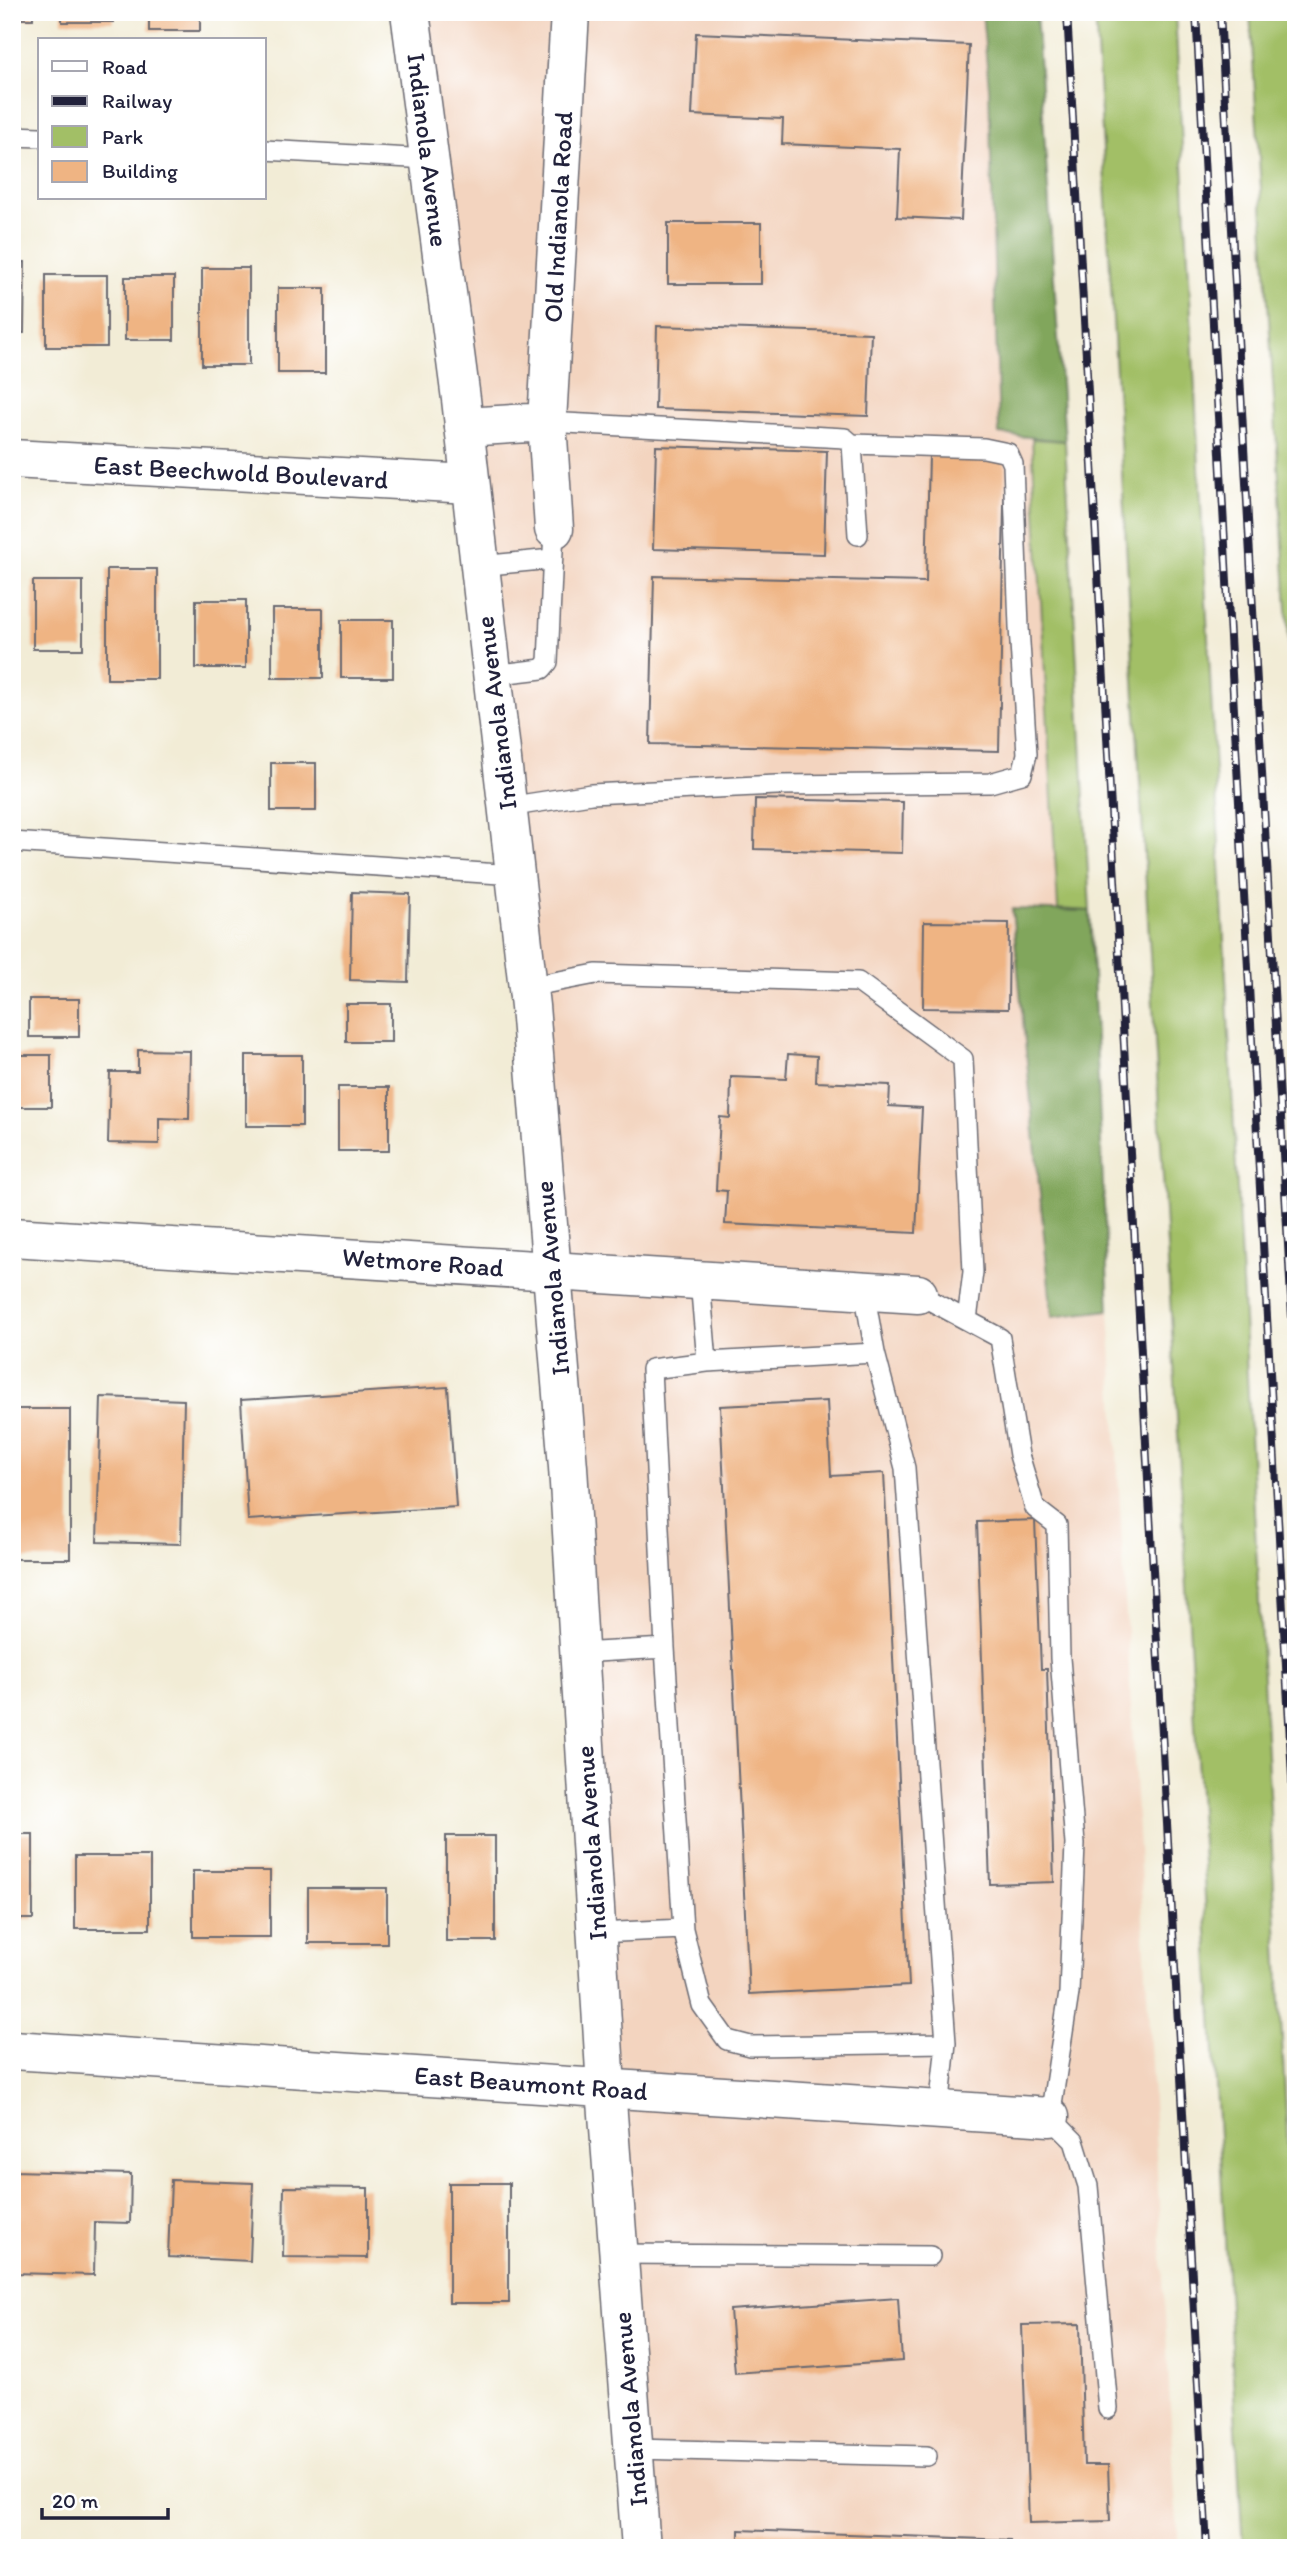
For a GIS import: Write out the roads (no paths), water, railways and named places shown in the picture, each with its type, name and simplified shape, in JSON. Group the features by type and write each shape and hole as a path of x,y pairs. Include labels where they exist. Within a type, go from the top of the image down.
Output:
{"street":[{"name":"Indianola Avenue","path":"410,12 464,427 528,987 568,1467 618,2254 641,2548"},
{"name":"Old Indianola Road","path":"553,544 547,422 570,12"},
{"path":"464,427 547,422"},
{"name":"East Beechwold Boulevard","path":"12,459 470,484"},
{"name":"Wetmore Road","path":"12,1237 918,1294"},
{"name":"East Beaumont Road","path":"12,2050 1050,2117"}],"lane":[{"path":"12,136 38,137"},
{"path":"266,150 429,159"},
{"path":"507,807 591,794 777,785 990,783 1022,774 1027,754 1013,464 1008,453 984,448 852,444 845,438 547,422"},
{"path":"852,444 858,535"},
{"path":"480,566 553,544 548,662 542,669 492,675"},
{"path":"12,842 515,875"},
{"path":"528,987 596,974 858,982 963,1059 973,1272 967,1320"},
{"path":"700,1280 707,1362"},
{"path":"864,1290 875,1353 905,1468 946,2043 939,2110"},
{"path":"918,1294 1000,1338 1020,1455 1035,1508 1057,1525 1060,1658 1075,1844 1069,1993 1050,2117 1074,2141 1088,2186 1108,2409"},
{"path":"875,1353 707,1362 651,1368 683,1928 702,2004 727,2040 750,2046 946,2043"},
{"path":"579,1654 665,1648"},
{"path":"597,1933 683,1928"},
{"path":"618,2254 930,2256"},
{"path":"633,2449 927,2456"}],"railway":[{"path":"1067,12 1207,2548"},
{"path":"1196,12 1296,1850"},
{"path":"1220,12 1296,1389"}]}
